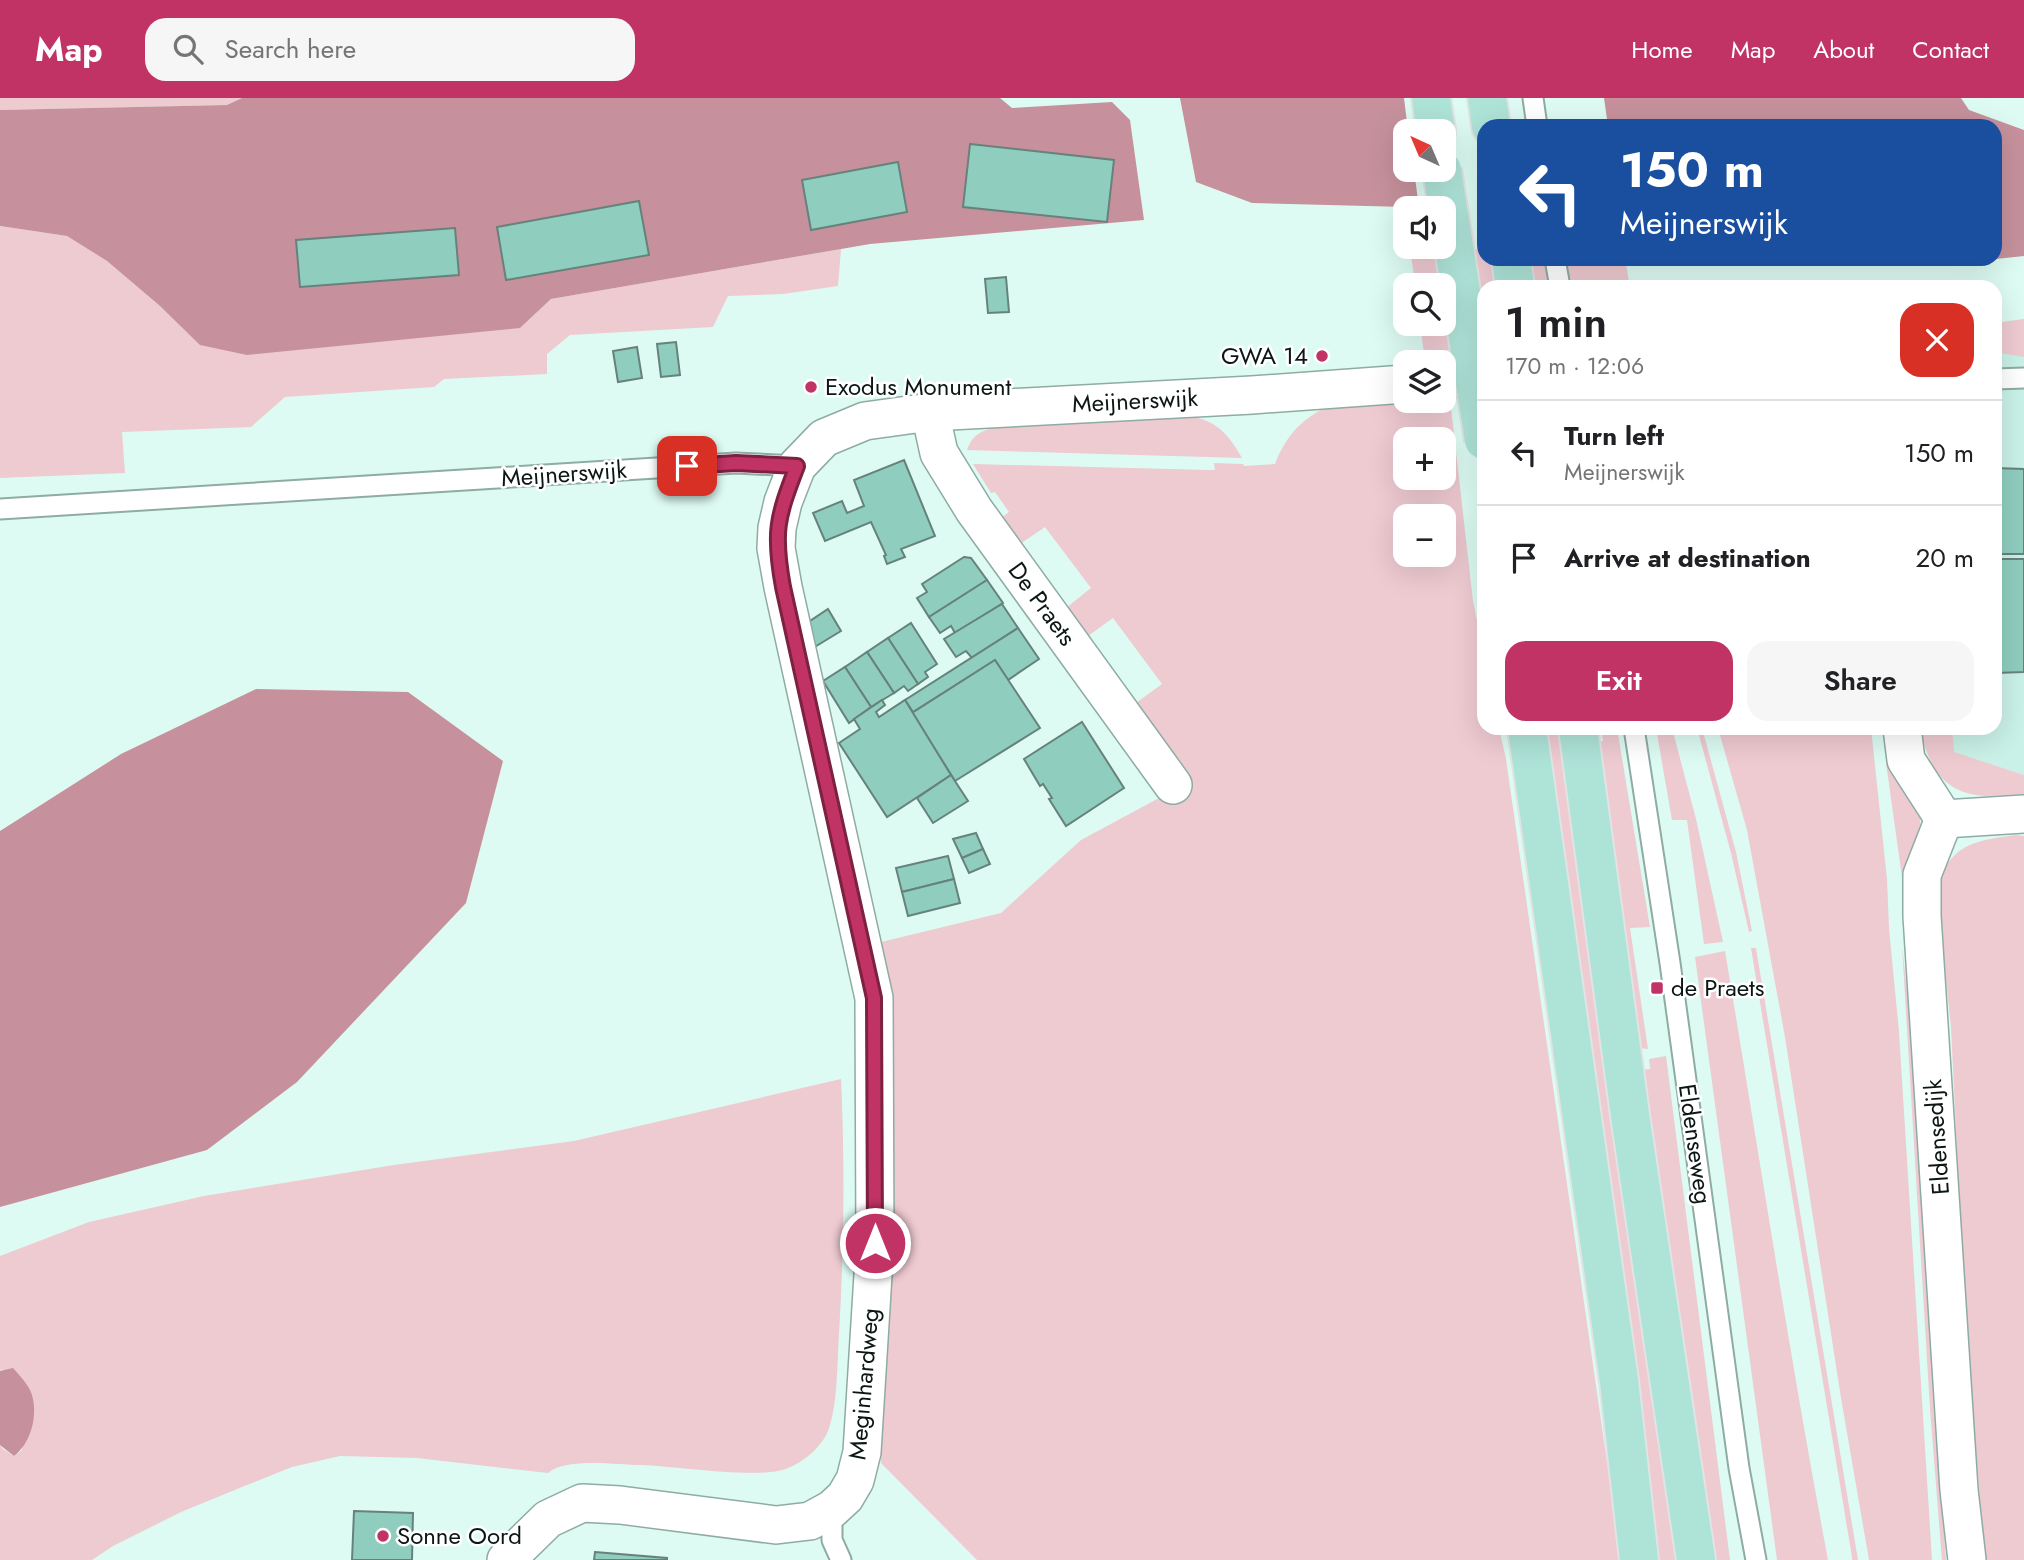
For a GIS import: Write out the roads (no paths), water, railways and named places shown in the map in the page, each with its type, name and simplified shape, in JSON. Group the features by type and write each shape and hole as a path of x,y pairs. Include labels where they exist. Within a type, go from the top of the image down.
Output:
{"main road":[{"path":"1432,98 1435,119"},
{"path":"1487,98 1490,119"},
{"path":"1444,182 1477,395"},
{"path":"1528,735 1619,1381 1639,1560"},
{"path":"1579,735 1630,1115 1696,1560"}],"street":[{"path":"1456,378 1477,376"},
{"name":"Meijnerswijk","path":"797,466 824,438 864,421 930,412 1393,385"},
{"name":"De Praets","path":"930,412 939,453 974,510 1173,785"},
{"name":"Meginhardweg","path":"506,1560 548,1519 582,1503 620,1505 776,1525 810,1521 832,1509 845,1497 855,1480 862,1452 875,1243 874,998 776,548 777,528 797,466"},
{"path":"1903,735 1906,760 1944,818 2024,814"},
{"name":"Eldensedijk","path":"1944,818 1922,876 1922,916 1959,1490 1967,1560"}],"lane":[{"path":"1533,98 1536,119"},
{"path":"2002,379 2024,378"},
{"name":"Meijnerswijk","path":"0,509 736,463 797,466"},
{"name":"Eldenseweg","path":"1635,735 1671,963 1739,1468 1756,1560"},
{"path":"832,1509 832,1540 841,1560"}],"place":[{"name":"GWA 14","path":"1322,356"},
{"name":"Exodus Monument","path":"811,387"},
{"name":"de Praets","path":"1657,988"},
{"name":"Sonne Oord","path":"383,1536"}]}
